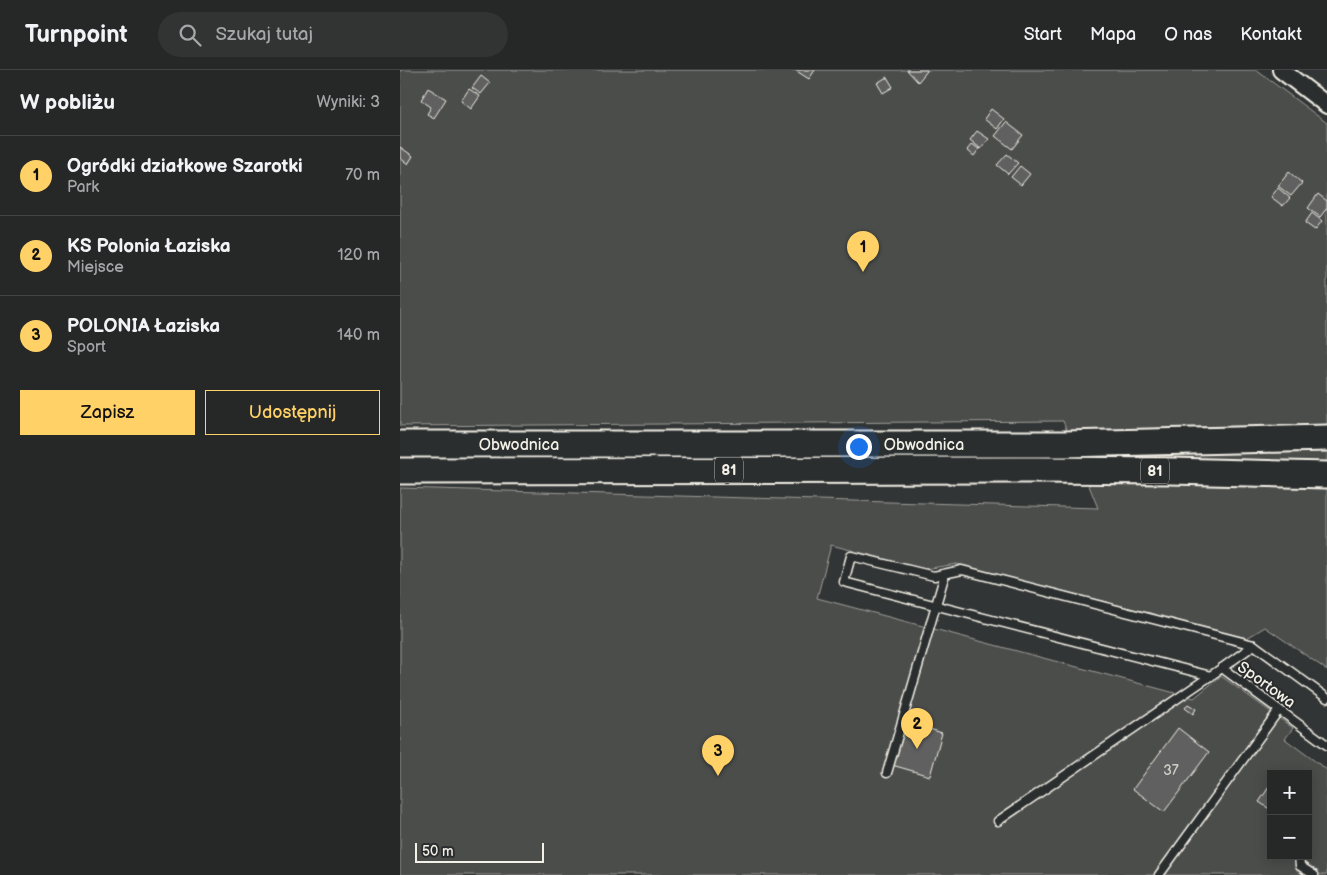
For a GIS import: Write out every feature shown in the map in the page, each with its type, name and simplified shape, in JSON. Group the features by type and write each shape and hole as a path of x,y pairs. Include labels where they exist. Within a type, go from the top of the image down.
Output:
{"main road":[{"name":"Obwodnica","path":"400,444 1064,444 1327,438"},
{"name":"Obwodnica","path":"400,471 1074,470 1327,475"}],"street":[{"path":"1281,70 1327,105"}],"lane":[{"path":"1211,676 844,582 851,556 934,576 962,570 1254,645"},
{"path":"886,773 945,574"},
{"name":"Sportowa","path":"1327,698 1254,645 1222,668 1327,745"},
{"path":"998,821 1222,668"},
{"path":"1159,875 1279,710"},
{"path":"1299,860 1300,866 1314,875"}],"shaded area":[{"path":"400,70 1256,70 1327,123 1327,670 1265,627 1247,638 957,564 925,569 831,545 817,598 1194,698 1221,676 1293,728 1285,739 1327,770 1327,875 400,875 400,488 1098,508 1063,421 400,426"}],"building":[{"path":"795,70 815,70 809,79"},
{"path":"907,70 927,70 927,71 918,82"},
{"path":"481,76 490,83 481,94 472,88"},
{"path":"887,77 893,87 883,93 877,83"},
{"path":"428,88 446,99 434,118 427,114 431,107 421,100"},
{"path":"469,89 480,96 471,109 461,101"},
{"path":"991,109 1004,119 997,129 984,119"},
{"path":"1006,122 1023,135 1012,149 995,136"},
{"path":"977,131 989,139 981,149 970,140"},
{"path":"972,144 979,149 974,156 967,150"},
{"path":"400,147 413,156 408,164 400,158"},
{"path":"1007,154 1018,163 1008,174 997,165"},
{"path":"1020,166 1030,174 1021,185 1011,177"},
{"path":"1289,172 1302,183 1291,196 1278,186"},
{"path":"1278,188 1290,198 1283,206 1271,197"},
{"path":"1318,194 1327,201 1327,208 1320,217 1308,208"},
{"path":"1312,213 1322,221 1315,230 1305,223"},
{"path":"1188,704 1196,709 1193,714 1185,708"},
{"path":"905,721 942,733 930,776 892,765"},
{"path":"1178,728 1209,752 1164,812 1133,789"},
{"path":"1267,790 1267,807 1259,802"}],"place":[{"name":"Ogródki działkowe Szarotki","path":"863,272"},
{"name":"KS Polonia Łaziska","path":"917,749"},
{"name":"POLONIA Łaziska","path":"718,776"}]}
